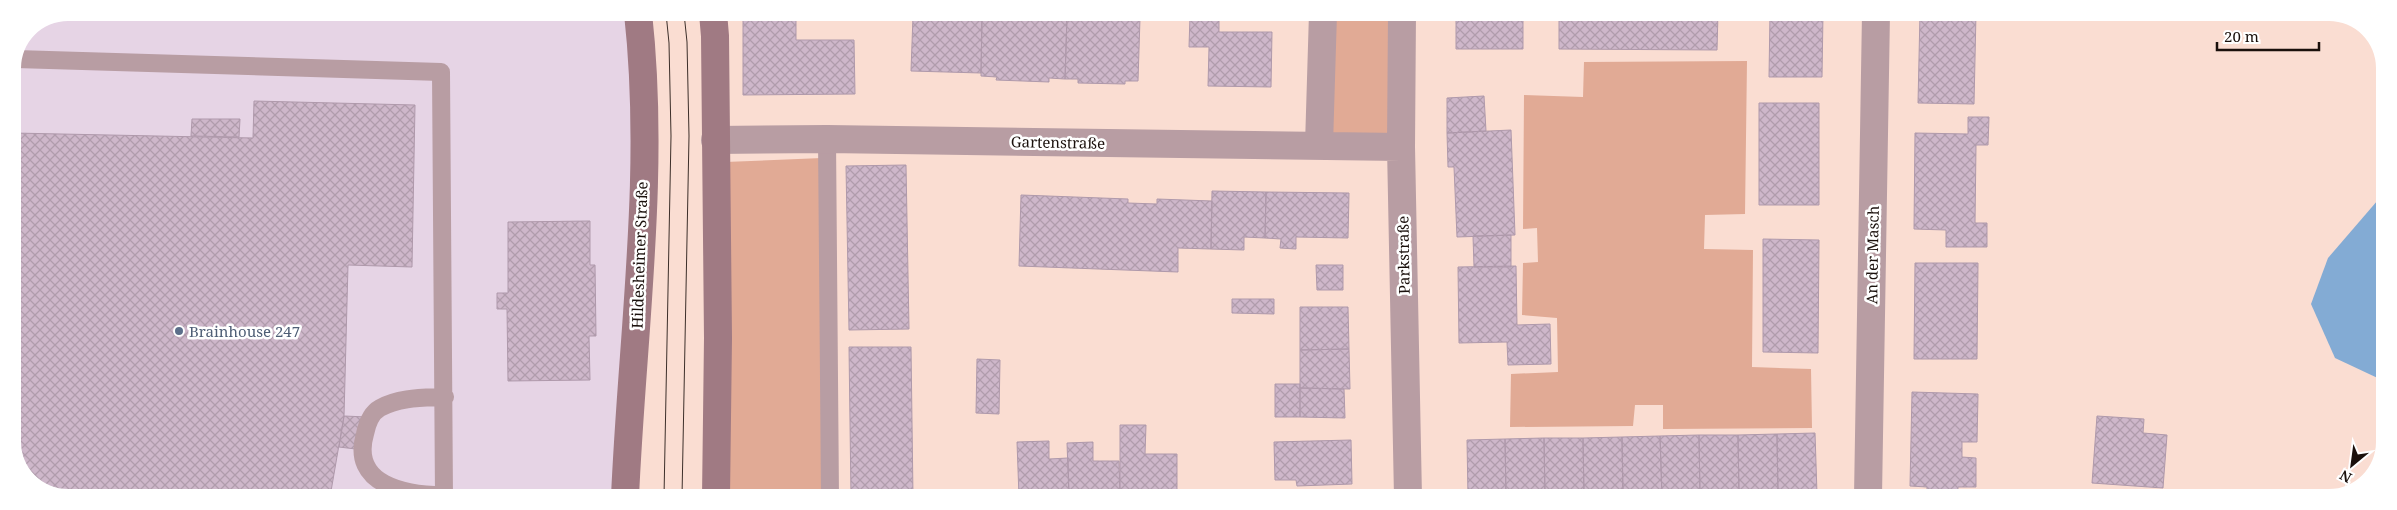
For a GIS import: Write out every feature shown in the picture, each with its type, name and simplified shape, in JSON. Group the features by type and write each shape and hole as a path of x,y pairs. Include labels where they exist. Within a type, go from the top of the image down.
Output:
{"main road":[{"name":"Hildesheimer Straße","path":"626,489 642,227 643,64 639,21"},
{"path":"713,21 718,338 716,489"}],"street":[{"path":"1319,145 1323,21"},
{"name":"Parkstraße","path":"1402,21 1401,147 1408,489"},
{"name":"An der Masch","path":"1868,489 1876,21"},
{"name":"Gartenstraße","path":"715,140 827,139 1401,147"}],"lane":[{"path":"22,59 441,72 441,250 445,397 444,489"},
{"path":"827,139 830,489"},
{"path":"394,489 378,480 366,466 362,445 368,420 378,409 399,401 445,397"}],"shaded area":[{"path":"68,21 638,21 625,489 68,489 59,488 45,482 37,477 29,468 21,445 21,68 22,59 29,42 42,29 59,22"},
{"path":"1334,21 1389,21 1390,137 1330,136"},
{"path":"1747,61 1745,214 1705,215 1704,249 1753,250 1752,367 1811,369 1812,428 1663,429 1663,405 1635,405 1633,426 1510,427 1511,374 1558,372 1557,318 1522,315 1523,263 1538,262 1537,228 1523,229 1524,95 1583,97 1584,62"},
{"path":"822,158 823,489 724,489 725,162"}],"water":[{"path":"2376,202 2376,377 2335,358 2311,304 2328,258"}],"building":[{"path":"743,21 796,21 796,40 854,40 855,94 743,95"},
{"path":"913,21 982,21 981,73 911,71"},
{"path":"982,21 1067,21 1065,79 1049,78 1049,82 996,80 997,77 981,76"},
{"path":"1067,21 1140,21 1138,81 1125,81 1125,84 1078,83 1078,79 1065,79"},
{"path":"1190,21 1219,21 1219,32 1272,32 1271,87 1208,86 1209,47 1189,47"},
{"path":"1456,21 1523,21 1523,49 1456,49"},
{"path":"1559,21 1718,21 1717,50 1559,49"},
{"path":"1770,21 1823,21 1822,77 1769,77"},
{"path":"1920,21 1976,21 1974,104 1918,103"},
{"path":"1484,96 1486,131 1447,133 1447,98"},
{"name":"Brainhouse 247","path":"254,101 415,105 412,267 348,265 344,416 331,489 68,489 59,488 45,482 37,477 29,468 21,445 21,133 253,138"},
{"path":"1759,103 1819,103 1819,205 1759,205"},
{"path":"1968,117 1989,117 1988,145 1976,145 1975,223 1987,223 1987,247 1946,247 1946,230 1914,229 1915,133 1968,134"},
{"path":"192,119 240,119 239,137 191,136"},
{"path":"1511,130 1515,235 1457,237 1454,167 1448,167 1447,133"},
{"path":"906,165 909,329 849,330 846,166"},
{"path":"1212,191 1266,192 1265,238 1244,237 1244,250 1211,249"},
{"path":"1266,192 1349,193 1348,238 1296,237 1296,249 1280,248 1281,239 1265,238"},
{"path":"1021,195 1128,199 1128,203 1157,204 1157,199 1212,201 1211,249 1178,248 1178,272 1019,266"},
{"path":"590,221 590,265 595,265 596,336 589,336 590,380 508,381 507,309 497,309 497,293 508,293 508,222"},
{"path":"1511,235 1511,267 1474,267 1473,236"},
{"path":"1763,239 1819,240 1818,353 1763,352"},
{"path":"1915,263 1978,263 1977,359 1914,359"},
{"path":"1316,265 1343,265 1343,290 1317,290"},
{"path":"1516,266 1517,325 1550,324 1551,364 1508,365 1507,342 1459,343 1458,267"},
{"path":"1232,299 1274,299 1274,314 1232,313"},
{"path":"1300,307 1348,307 1349,349 1300,350"},
{"path":"849,347 911,347 913,489 851,489"},
{"path":"1349,349 1350,389 1300,388 1300,350"},
{"path":"977,359 1000,360 999,414 976,413"},
{"path":"1275,384 1300,384 1300,417 1275,417"},
{"path":"1300,388 1344,389 1345,418 1300,417"},
{"path":"1912,392 1978,394 1977,442 1962,442 1962,457 1976,458 1976,487 1927,489 1927,487 1910,486"},
{"path":"344,416 367,417 364,450 339,447"},
{"path":"2097,416 2144,419 2143,433 2167,435 2163,488 2092,483"},
{"path":"1120,425 1146,425 1145,454 1177,454 1177,489 1120,489"},
{"path":"1815,433 1817,489 1778,489 1777,434"},
{"path":"1777,434 1778,489 1739,489 1738,435"},
{"path":"1699,435 1700,489 1662,489 1660,436"},
{"path":"1699,435 1738,435 1739,489 1700,489"},
{"path":"1660,436 1662,489 1623,489 1622,437"},
{"path":"1622,437 1623,489 1584,489 1583,438"},
{"path":"1544,438 1545,489 1506,489 1505,439"},
{"path":"1544,438 1583,438 1584,489 1545,489"},
{"path":"1505,439 1506,489 1468,489 1467,440"},
{"path":"1351,440 1352,484 1297,486 1296,480 1275,480 1274,442"},
{"path":"1049,441 1049,459 1068,458 1069,489 1019,489 1017,442"},
{"path":"1093,442 1093,461 1119,461 1120,489 1069,489 1067,443"}],"tram line":[{"path":"664,489 671,136 667,21"},
{"path":"682,489 689,136 685,21"}],"place":[{"name":"Brainhouse 247","path":"179,331"}]}
